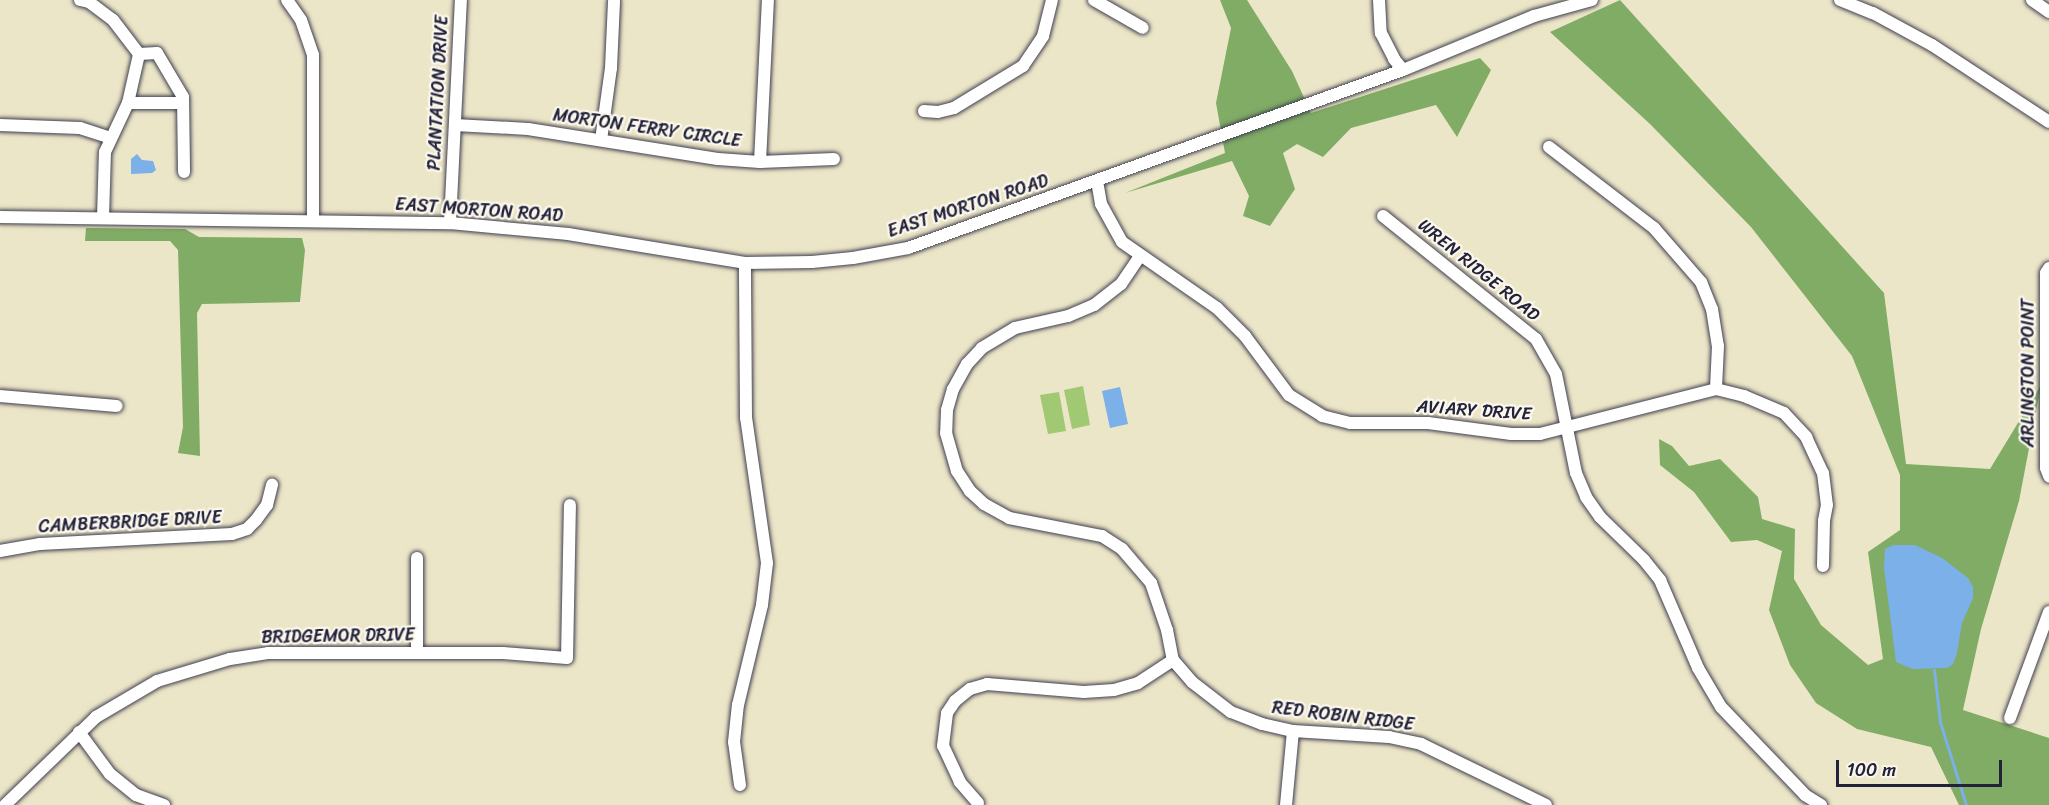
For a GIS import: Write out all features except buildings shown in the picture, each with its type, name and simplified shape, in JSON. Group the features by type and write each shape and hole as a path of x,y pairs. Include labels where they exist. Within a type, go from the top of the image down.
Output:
{"street":[{"path":"80,0 89,3 113,20 139,54"},
{"path":"287,0 301,20 313,55 313,220"},
{"name":"PLANTATION DRIVE","path":"450,223 461,0"},
{"path":"760,162 768,0"},
{"path":"924,111 938,112 954,108 1023,66 1036,51 1043,36 1052,0"},
{"path":"1094,0 1143,28"},
{"path":"1379,0 1381,33 1391,55 1403,70"},
{"name":"EAST MORTON ROAD","path":"0,217 450,223 568,234 745,263 821,262 908,248 1403,70 1534,16 1592,0"},
{"path":"1840,0 1873,13 1932,45 2049,122"},
{"path":"2032,0 2049,12"},
{"path":"602,140 611,68 614,1"},
{"path":"139,54 157,53 183,97 184,172"},
{"path":"103,218 103,170 111,138 128,103 139,54"},
{"path":"128,103 183,103"},
{"path":"0,125 80,128 111,138"},
{"name":"MORTON FERRY CIRCLE","path":"455,125 528,129 718,159 760,162 834,159"},
{"path":"1549,147 1654,228 1701,282 1712,309 1718,346 1716,389"},
{"name":"AVIARY DRIVE","path":"1097,181 1101,204 1122,242 1217,308 1245,336 1289,395 1322,416 1350,423 1428,423 1511,434 1540,434 1568,429 1716,389 1744,396 1784,412 1806,437 1823,473 1827,504 1824,521 1823,566"},
{"name":"WREN RIDGE ROAD","path":"1383,216 1536,339 1556,374 1576,473 1586,497 1600,517 1644,560 1660,580 1698,668 1721,707 1805,795 1821,805"},
{"name":"RED ROBIN RIDGE","path":"1140,256 1121,284 1094,305 1068,316 1015,328 982,348 967,364 953,389 947,410 946,433 957,471 969,491 984,504 1010,518 1102,536 1122,549 1151,583 1164,621 1173,660 1192,682 1231,712 1262,724 1293,731 1389,737 1421,744 1546,805"},
{"path":"740,785 734,742 738,705 762,605 767,563 746,418 745,263"},
{"name":"ARLINGTON POINT","path":"2049,268 2046,273 2046,468 2049,476"},
{"path":"0,396 117,406"},
{"name":"CAMBERBRIDGE DRIVE","path":"0,551 40,544 232,534 247,529 256,520 267,505 272,485"},
{"name":"BRIDGEMOR DRIVE","path":"5,805 96,717 157,681 230,659 268,653 503,653 567,658 570,505"},
{"path":"417,558 417,653"},
{"path":"2010,718 2049,612"},
{"path":"978,803 960,782 942,746 947,713 955,701 970,689 987,684 1084,692 1114,690 1138,683 1173,660"},
{"path":"1286,805 1293,731"},
{"path":"79,732 110,774 136,795 164,805"}],"green space":[{"path":"1220,0 1247,0 1292,71 1311,113 1480,58 1491,70 1457,137 1436,105 1351,128 1323,157 1297,144 1283,153 1295,189 1270,226 1243,216 1249,196 1232,161 1125,193 1225,153 1216,103 1231,28"},
{"path":"1620,0 1884,293 1906,464 1990,469 2041,385 2019,501 1981,629 1963,710 2049,738 2049,805 1959,805 1931,747 1857,729 1816,703 1790,665 1769,610 1782,551 1757,540 1731,542 1694,492 1660,465 1659,439 1672,446 1689,466 1720,459 1758,497 1762,519 1795,529 1794,579 1821,625 1868,665 1883,659 1868,552 1900,530 1900,475 1852,356 1751,227 1650,124 1550,32"},
{"path":"86,228 185,229 199,237 302,238 305,250 300,302 202,304 197,313 200,456 178,453 183,427 178,250 170,241 85,241"},
{"path":"1083,386 1090,425 1072,429 1064,390"},
{"path":"1059,392 1066,431 1048,434 1040,395"}],"water":[{"path":"137,154 142,160 153,161 156,170 152,173 131,174 131,159"},
{"path":"1120,387 1128,424 1110,428 1102,391"},
{"path":"1893,545 1915,545 1942,558 1968,578 1973,587 1973,598 1962,623 1957,653 1953,664 1947,668 1912,669 1896,662 1884,568 1885,549"}],"waterway":[{"path":"1934,670 1940,722 1966,805"}]}
